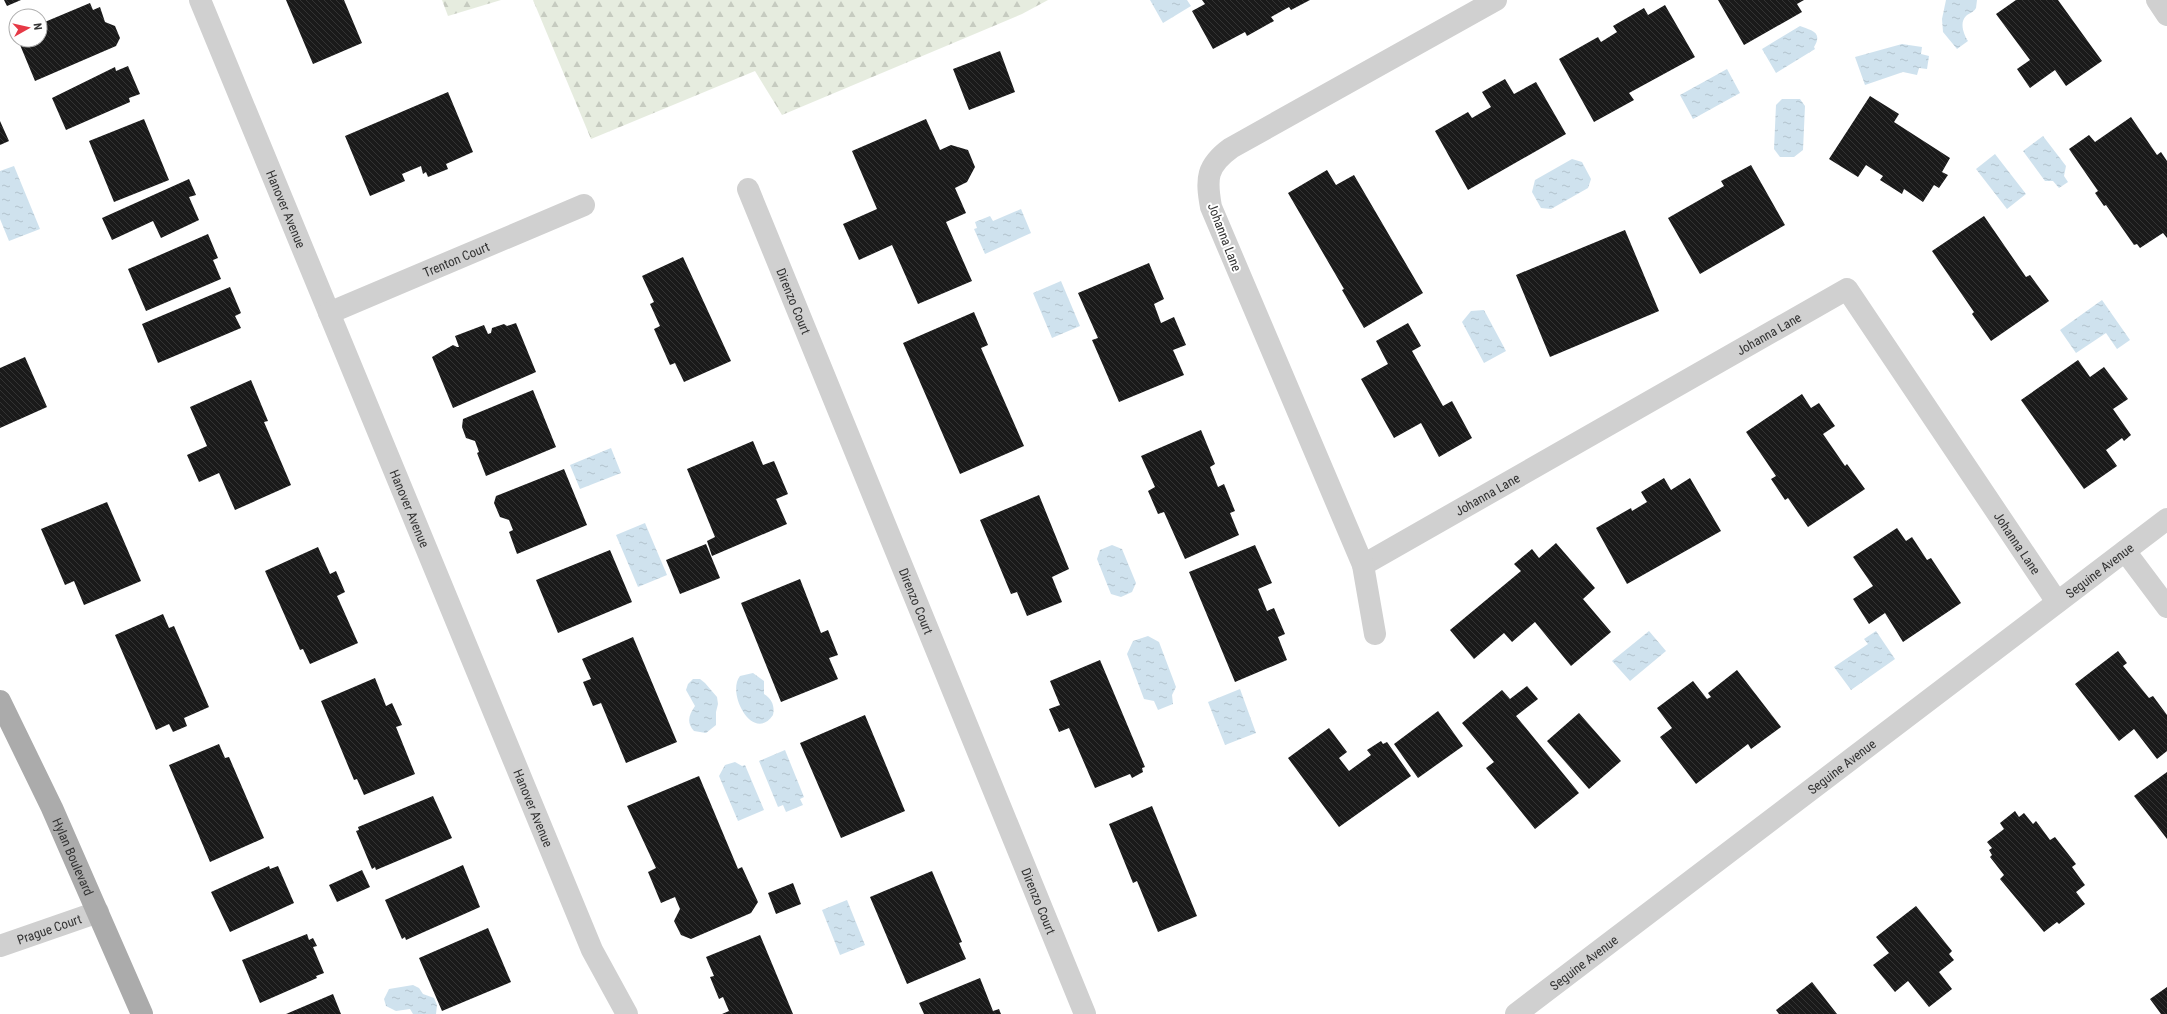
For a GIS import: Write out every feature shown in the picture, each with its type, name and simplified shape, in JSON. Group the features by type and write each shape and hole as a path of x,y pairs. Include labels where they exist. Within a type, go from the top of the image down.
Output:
{"main road":[{"name":"Hylan Boulevard","path":"0,701 52,808 142,1014"}],"street":[{"name":"Hanover Avenue","path":"200,0 592,950 627,1014"},
{"name":"Johanna Lane","path":"1375,634 1363,565 1211,207 1208,188 1210,169 1218,157 1231,148 1496,0"},
{"path":"2157,0 2167,15"},
{"name":"Direnzo Court","path":"748,189 1085,1014"},
{"name":"Trenton Court","path":"329,313 584,205"},
{"name":"Johanna Lane","path":"1363,565 1847,289 2057,602"},
{"name":"Seguine Avenue","path":"1516,1014 2167,519"},
{"path":"2125,551 2167,607"},
{"name":"Prague Court","path":"0,946 98,912"}],"green space":[{"path":"442,0 501,0 448,16"},
{"path":"533,0 1048,0 1022,14 782,115 755,71 591,139"}],"water":[{"path":"1150,0 1187,0 1191,6 1163,23"},
{"path":"1946,0 1977,0 1976,8 1966,16 1963,22 1964,32 1968,41 1957,49 1943,32 1942,19"},
{"path":"1800,26 1811,30 1816,34 1817,42 1814,47 1815,49 1776,73 1762,49"},
{"path":"1902,44 1922,47 1921,54 1929,56 1927,69 1919,68 1917,75 1903,72 1865,85 1855,57"},
{"path":"1727,69 1740,93 1693,119 1680,95"},
{"path":"1782,99 1800,99 1805,106 1803,150 1794,157 1780,157 1774,149 1776,105"},
{"path":"2043,136 2066,166 2064,176 2068,182 2059,188 2053,181 2045,181 2023,151"},
{"path":"1995,154 2026,194 2007,209 1976,169"},
{"path":"1572,159 1582,162 1591,179 1588,188 1551,209 1541,208 1532,192 1535,180"},
{"path":"14,166 40,229 9,241 0,219 0,171"},
{"path":"1021,209 1031,233 985,254 974,229 977,228 975,222 990,216 993,221"},
{"path":"1061,281 1080,326 1052,338 1033,293"},
{"path":"2102,300 2130,340 2117,349 2106,333 2076,353 2060,330"},
{"path":"1484,310 1506,351 1484,363 1462,322 1471,311"},
{"path":"611,448 621,473 580,489 570,465"},
{"path":"645,523 667,575 638,587 616,535"},
{"path":"1112,545 1122,549 1136,583 1132,592 1121,597 1111,594 1097,559 1100,550"},
{"path":"1649,631 1666,651 1630,681 1612,661"},
{"path":"1876,631 1895,659 1851,690 1834,667 1868,644 1864,639"},
{"path":"1148,636 1159,642 1176,687 1172,695 1173,704 1158,710 1154,701 1144,699 1127,654 1133,641"},
{"path":"753,673 764,681 764,694 771,700 774,712 773,715 765,722 757,724 750,720 744,713 736,693 740,676"},
{"path":"693,679 700,679 717,697 718,704 716,712 716,725 706,733 694,731 689,722 691,712 695,706 686,690 688,684"},
{"path":"1240,689 1256,733 1225,745 1208,702"},
{"path":"785,750 804,797 800,799 803,805 786,812 783,805 778,807 759,761"},
{"path":"735,762 742,766 745,765 764,810 738,821 719,776 725,765"},
{"path":"847,900 865,945 840,955 822,910"},
{"path":"413,985 419,988 423,994 434,998 437,1005 436,1014 413,1014 410,1009 396,1011 386,1006 384,999 389,989"}],"building":[{"path":"4,0 21,0 7,6"},
{"path":"286,0 344,0 362,43 313,64"},
{"path":"1202,0 1310,0 1291,10 1289,7 1271,17 1274,21 1247,36 1245,32 1213,49 1192,11 1205,4"},
{"path":"1718,0 1804,0 1797,4 1802,12 1744,45"},
{"path":"2016,0 2058,0 2102,61 2066,86 2055,70 2030,88 2017,69 2030,60 1996,14"},
{"path":"90,3 93,10 100,7 105,22 115,26 120,38 116,46 35,81 21,48 48,48 48,21"},
{"path":"1665,5 1695,57 1629,93 1634,100 1594,122 1559,59 1598,37 1601,42 1617,32 1613,26 1644,8 1648,15"},
{"path":"1000,51 1015,92 969,110 953,69"},
{"path":"128,66 140,94 129,98 130,102 66,130 52,98 115,67 116,71"},
{"path":"1505,79 1514,94 1536,82 1566,134 1468,190 1435,131 1468,112 1472,118 1491,107 1482,92"},
{"path":"448,92 473,152 446,164 448,169 428,177 426,172 423,174 421,166 402,174 405,181 370,196 345,136"},
{"path":"1870,96 1899,114 1894,122 1950,158 1942,172 1948,175 1939,188 1934,185 1923,202 1904,189 1902,194 1880,180 1883,176 1866,165 1858,177 1829,159"},
{"path":"2131,117 2157,155 2161,152 2167,161 2167,238 2163,233 2140,248 2137,244 2134,245 2106,205 2104,206 2095,193 2098,191 2069,149 2089,135 2095,142"},
{"path":"144,119 169,180 114,202 89,141"},
{"path":"926,119 940,150 951,145 968,150 975,167 967,182 955,188 966,213 946,222 972,281 918,304 892,245 859,260 843,224 877,209 852,151"},
{"path":"0,121 9,141 0,145"},
{"path":"1751,165 1785,225 1700,274 1668,218 1724,186 1721,181"},
{"path":"1327,170 1336,185 1354,175 1423,293 1364,328 1342,290 1344,289 1288,193"},
{"path":"189,179 196,195 189,197 199,220 161,238 153,221 112,240 102,218"},
{"path":"1984,216 2026,277 2030,275 2049,301 1991,341 1972,314 1974,312 1932,251"},
{"path":"1625,230 1659,311 1550,357 1516,275"},
{"path":"208,234 218,258 213,260 221,279 146,311 128,269"},
{"path":"683,257 731,361 684,382 675,363 670,365 654,329 660,326 650,304 654,302 642,276"},
{"path":"1149,263 1164,299 1154,304 1161,323 1174,317 1186,345 1173,350 1184,375 1119,402 1092,340 1098,338 1078,293"},
{"path":"230,287 241,313 235,316 241,328 158,363 142,324"},
{"path":"974,312 988,345 981,348 1024,446 960,474 903,343"},
{"path":"516,323 536,372 453,408 432,357 453,345 459,347 455,336 484,325 488,334 491,333 492,328 504,324 507,326"},
{"path":"1408,323 1421,346 1412,351 1443,406 1452,401 1472,438 1439,457 1421,423 1394,438 1361,379 1388,364 1376,341"},
{"path":"25,357 47,407 0,428 0,368"},
{"path":"2078,360 2090,377 2104,367 2128,399 2113,409 2131,435 2124,441 2122,438 2106,450 2117,466 2084,489 2021,400"},
{"path":"251,380 268,421 264,422 291,485 235,510 219,473 199,482 187,455 207,446 190,407"},
{"path":"533,390 556,447 486,476 477,453 479,452 475,441 466,438 462,427 463,419"},
{"path":"1802,394 1811,408 1819,403 1835,426 1823,434 1845,466 1847,464 1865,489 1808,527 1788,498 1785,500 1771,479 1776,476 1746,432"},
{"path":"1201,430 1215,464 1210,467 1218,487 1224,484 1235,511 1230,513 1239,535 1185,559 1164,512 1158,514 1148,491 1155,487 1141,456"},
{"path":"753,441 763,465 774,461 788,494 776,499 787,524 712,556 707,541 715,537 687,469"},
{"path":"564,469 587,525 517,554 509,532 513,530 509,520 500,517 494,503 496,496"},
{"path":"1664,478 1671,490 1690,478 1721,531 1627,584 1596,528 1631,508 1632,511 1647,502 1641,492"},
{"path":"1039,495 1069,569 1052,577 1062,602 1027,616 1017,592 1011,594 980,520"},
{"path":"107,502 141,581 84,605 74,581 65,585 41,529"},
{"path":"1897,528 1906,541 1912,537 1927,560 1931,558 1961,603 1903,642 1885,613 1869,624 1853,599 1873,586 1853,557"},
{"path":"1556,543 1595,588 1583,599 1611,632 1571,666 1535,622 1512,642 1504,633 1474,659 1450,630 1521,571 1514,564 1532,549 1539,558"},
{"path":"706,544 720,578 680,594 666,560"},
{"path":"1255,545 1272,583 1258,589 1267,611 1274,608 1285,634 1278,637 1287,660 1235,682 1189,572"},
{"path":"318,547 330,574 336,571 345,592 337,596 358,643 310,664 303,649 300,650 265,571"},
{"path":"610,550 632,602 558,633 536,580"},
{"path":"800,579 821,633 828,630 838,655 829,658 838,679 781,702 741,603"},
{"path":"163,614 169,628 174,626 209,707 184,718 187,726 173,732 169,724 156,730 115,635"},
{"path":"633,637 677,742 626,763 601,703 593,706 583,682 591,679 582,659"},
{"path":"2118,651 2127,663 2123,666 2149,698 2153,696 2167,715 2167,751 2157,759 2134,729 2119,741 2075,684"},
{"path":"1100,660 1145,767 1142,768 1143,772 1132,778 1130,774 1095,788 1069,728 1059,732 1049,709 1060,705 1050,681"},
{"path":"1737,670 1781,727 1751,749 1748,744 1696,784 1660,737 1672,728 1657,708 1693,681 1707,699 1711,697 1708,693"},
{"path":"375,678 386,706 392,703 402,725 396,727 415,774 364,795 357,779 354,780 321,701"},
{"path":"1527,686 1538,699 1516,716 1579,793 1535,829 1486,768 1494,762 1462,723 1502,690 1510,699"},
{"path":"1438,711 1463,746 1418,778 1394,744"},
{"path":"1579,713 1621,761 1589,789 1547,741"},
{"path":"865,715 905,811 841,838 800,743"},
{"path":"1329,728 1347,752 1339,758 1349,771 1371,755 1367,750 1381,741 1383,744 1387,742 1411,776 1339,827 1288,758"},
{"path":"219,744 225,758 229,757 264,838 210,862 169,765"},
{"path":"2167,772 2167,839 2134,796"},
{"path":"699,776 738,869 742,867 758,902 751,913 691,939 681,935 674,921 680,909 675,897 661,903 648,872 656,868 627,806"},
{"path":"433,796 452,838 376,870 375,867 372,869 356,831 359,830 358,827"},
{"path":"1152,806 1197,916 1158,932 1137,881 1133,883 1109,824"},
{"path":"2015,811 2019,817 2024,813 2033,824 2036,821 2050,840 2055,837 2076,864 2072,867 2085,885 2076,892 2085,904 2059,924 2057,922 2044,932 2000,879 2004,875 1990,857 1992,855 1989,850 1992,848 1987,842 2004,829 2000,823"},
{"path":"463,865 480,907 406,940 405,937 402,939 385,900"},
{"path":"269,866 270,869 278,866 294,903 230,932 211,892"},
{"path":"362,870 370,887 337,902 329,885"},
{"path":"932,871 962,942 959,943 966,959 907,984 870,897"},
{"path":"793,883 801,904 776,914 768,893"},
{"path":"1916,906 1952,951 1949,954 1954,960 1939,972 1952,989 1929,1007 1908,981 1895,992 1873,965 1889,953 1876,937"},
{"path":"488,928 511,982 442,1011 419,958"},
{"path":"307,934 309,940 313,938 317,946 313,947 324,973 316,976 317,978 260,1003 242,960"},
{"path":"760,935 793,1014 722,1014 729,1011 723,997 719,999 710,977 714,976 706,957"},
{"path":"980,978 993,1011 999,1009 1001,1014 924,1014 919,1003"},
{"path":"1812,982 1837,1014 1779,1014 1776,1010"},
{"path":"2167,987 2167,1014 2161,1014 2150,999"},
{"path":"333,994 341,1014 286,1014"}]}
